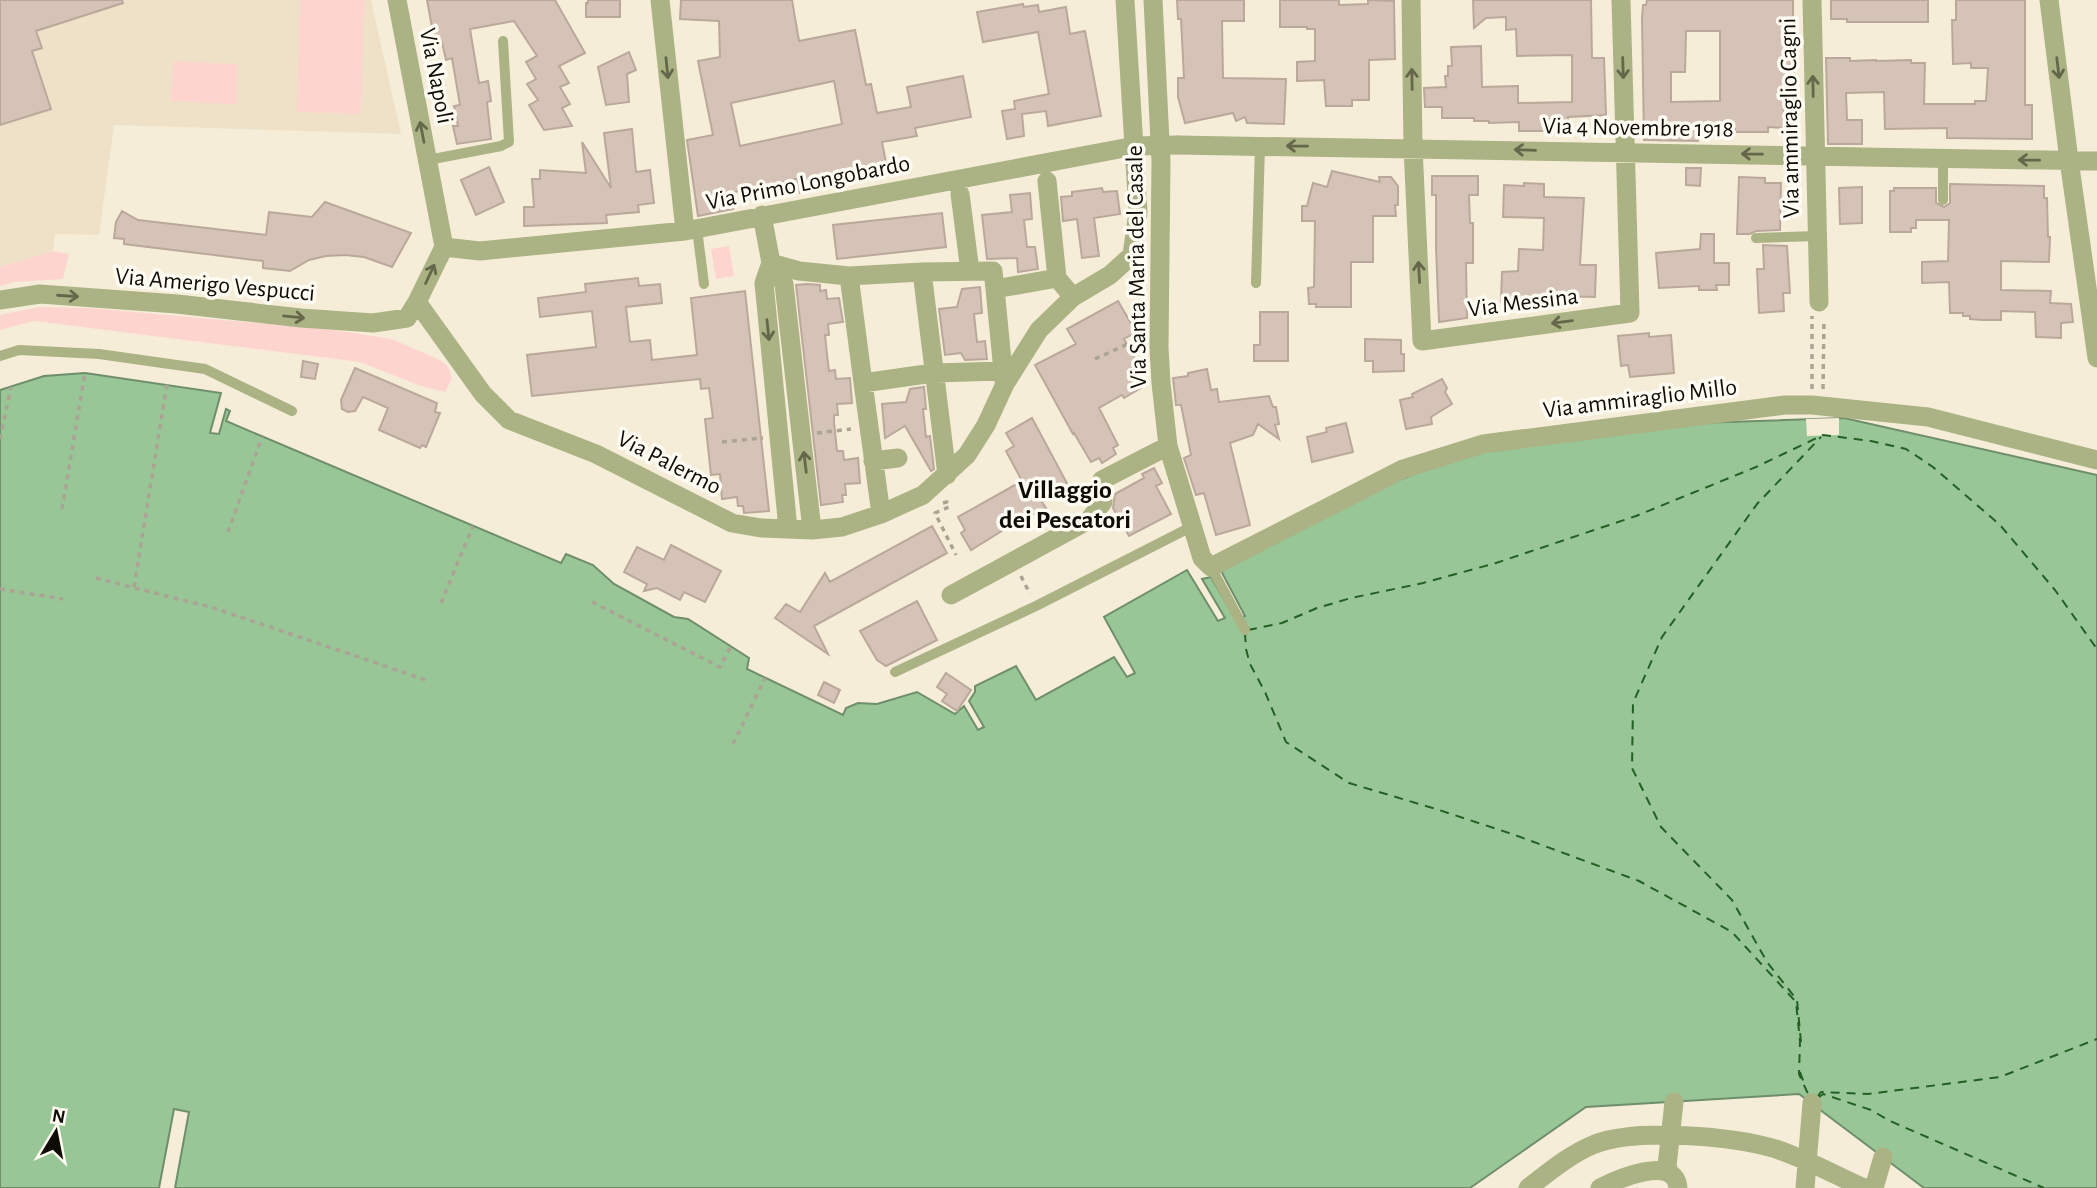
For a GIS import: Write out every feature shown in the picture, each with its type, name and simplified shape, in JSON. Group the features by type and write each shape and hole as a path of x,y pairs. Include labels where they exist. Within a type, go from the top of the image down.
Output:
{"street":[{"name":"Via Napoli","path":"397,0 444,247"},
{"path":"660,0 691,230"},
{"name":"Via Palermo","path":"417,302 484,394 509,420 596,454 732,523 761,528 812,530 842,527 881,514 923,495 967,456 986,425 1004,377 1039,330 1073,296 1110,275 1132,256 1138,212 1125,0"},
{"name":"Via Santa Maria del Casale","path":"1153,0 1161,161 1159,348 1168,446 1191,527 1202,558 1211,568"},
{"path":"1411,0 1413,148"},
{"path":"1621,0 1626,153"},
{"name":"Via ammiraglio Cagni","path":"1812,0 1819,302"},
{"path":"2049,0 2097,358"},
{"name":"Via Primo Longobardo","path":"444,247 480,251 691,230 1135,146 1178,145"},
{"name":"Via 4 Novembre 1918","path":"1178,145 2097,161"},
{"name":"Via Messina","path":"1413,148 1422,341 1630,313 1626,153"},
{"path":"1047,181 1057,278 1073,296"},
{"path":"960,194 970,271"},
{"path":"762,215 771,263 784,284 812,530"},
{"path":"417,302 444,247"},
{"path":"771,263 799,271 849,276 993,271 1004,377 933,373 863,383"},
{"path":"771,263 764,283 788,529"},
{"path":"922,272 947,475"},
{"path":"849,276 881,514"},
{"path":"995,289 1057,278"},
{"name":"Via Amerigo Vespucci","path":"0,300 40,294 373,323 407,318 417,302"},
{"name":"Via ammiraglio Millo","path":"1211,568 1403,469 1483,444 1786,405 1928,416 2097,460"},
{"path":"951,595 1089,520 1103,502 1102,480 1168,446"},
{"path":"873,461 898,458"},
{"path":"1674,1102 1667,1166 1674,1181"},
{"path":"1805,1188 1812,1103"},
{"path":"1528,1188 1569,1157 1596,1144 1624,1137 1670,1135 1746,1142 1777,1150 1864,1188"},
{"path":"1874,1188 1883,1157"},
{"path":"1600,1188 1639,1172 1655,1170 1674,1181"}],"lane":[{"name":"Via Napoli","path":"428,160 501,146 509,142 503,41"},
{"path":"1256,283 1260,146"},
{"path":"1943,158 1943,200"},
{"path":"691,230 704,284"},
{"name":"Via ammiraglio Cagni","path":"1756,237 1817,236"},
{"path":"0,356 19,350 99,354 205,369 292,411"},
{"path":"895,672 1036,606 1191,527"},
{"path":"1211,568 1245,630"}],"path":[{"path":"1819,302 1824,305 1818,406 1812,305 1819,302"},
{"path":"1095,359 1145,336"},
{"path":"62,509 85,373"},
{"path":"134,587 167,384"},
{"path":"0,439 10,387"},
{"path":"802,435 869,427"},
{"path":"228,531 262,436"},
{"path":"722,442 779,436"},
{"path":"441,603 473,526"},
{"path":"943,528 956,555"},
{"path":"96,578 214,608 426,680"},
{"path":"0,589 63,599"},
{"path":"592,602 720,667 731,646"},
{"path":"733,744 765,678"}],"shaded area":[{"path":"0,0 371,0 401,134 114,125 99,235 55,234 53,251 0,267"},
{"path":"300,0 364,0 361,114 297,112"},
{"path":"173,61 237,64 236,104 171,101"},
{"path":"729,246 734,276 716,279 711,249"},
{"path":"53,251 69,254 63,279 14,282 0,286 0,267"},
{"path":"39,307 91,308 335,330 392,339 438,359 448,366 452,379 445,392 421,386 360,362 34,321 0,330 0,315"},
{"path":"85,373 221,393 210,433 219,434 226,409 230,411 226,421 561,563 566,554 593,565 614,584 674,617 688,619 749,658 747,669 843,715 846,708 858,703 877,704 917,692 955,714 964,706 978,730 984,727 969,701 975,692 975,686 1016,666 1036,700 1114,657 1127,677 1135,673 1104,617 1187,570 1218,621 1225,618 1202,579 1211,577 1236,620 1245,616 1220,569 1358,497 1450,459 1503,446 1698,423 1844,418 2097,475 2097,1188 1924,1188 1799,1094 1586,1107 1470,1188 175,1188 189,1112 174,1109 159,1188 0,1188 0,390 44,376"}],"pier":[{"path":"1839,418 1839,435 1807,436 1806,419"}],"building":[{"path":"0,0 122,0 123,3 36,31 42,48 32,51 51,109 0,125"},
{"path":"427,0 555,0 585,53 559,66 569,83 560,87 570,104 562,108 572,126 544,130 529,105 538,100 527,84 536,79 526,62 537,56 514,21 470,29 479,83 488,81 491,139 457,144 453,126 458,126 454,106 460,105 452,58 446,60 442,42 435,43"},
{"path":"588,0 620,0 620,17 586,17"},
{"path":"681,0 792,0 799,41 855,30 866,85 871,84 877,113 911,107 907,87 963,76 971,117 915,128 917,136 882,142 887,168 825,180 827,187 800,193 797,179 730,193 733,209 698,216 687,140 713,135 698,61 720,57 719,21 680,19","holes":["834,81 842,124 740,146 731,103"]},
{"path":"1177,0 1244,0 1244,21 1222,21 1223,78 1286,79 1284,124 1247,123 1245,117 1236,121 1233,113 1185,123 1178,97 1178,78 1184,78 1181,19 1178,19"},
{"path":"1280,0 1339,0 1339,5 1368,4 1368,0 1394,1 1395,59 1369,60 1369,100 1352,100 1352,106 1326,106 1324,80 1297,81 1297,62 1315,61 1315,29 1280,27"},
{"path":"1473,0 1591,0 1592,58 1604,58 1606,115 1568,117 1568,131 1519,131 1519,122 1489,123 1474,121 1474,118 1442,118 1442,107 1425,107 1424,88 1446,87 1445,76 1448,76 1448,66 1452,66 1451,47 1481,46 1482,87 1518,86 1518,103 1572,102 1572,55 1517,56 1516,29 1506,30 1506,17 1486,18 1474,28"},
{"path":"1647,0 1793,0 1793,17 1786,17 1786,47 1794,47 1794,94 1783,94 1784,128 1768,127 1768,132 1698,130 1698,141 1644,140 1642,18 1643,5 1646,5","holes":["1686,31 1720,31 1720,101 1671,102 1671,72 1685,72"]},
{"path":"1831,0 1928,0 1928,22 1847,22 1847,19 1831,19"},
{"path":"1956,0 2025,0 2025,105 2032,105 2032,139 1947,138 1947,128 1885,129 1884,92 1846,93 1847,120 1862,120 1862,144 1828,144 1826,58 1850,58 1850,61 1911,60 1911,63 1925,63 1924,104 1975,104 1975,101 1986,101 1988,68 1971,68 1971,63 1953,64 1952,20 1956,20"},
{"path":"1023,4 1024,7 1038,5 1039,12 1066,7 1070,34 1085,31 1101,116 1048,126 1046,111 1022,114 1024,136 1007,139 1002,111 1015,109 1014,101 1049,94 1038,32 983,42 977,12"},
{"path":"629,52 636,70 627,74 629,102 606,105 598,67"},
{"path":"632,129 636,172 650,170 654,203 638,205 639,212 606,215 607,223 524,226 524,207 534,207 532,179 540,179 540,170 586,173 582,142 611,188 604,133"},
{"path":"489,167 504,202 476,215 461,180"},
{"path":"1686,168 1701,168 1700,186 1686,185"},
{"path":"1332,171 1380,182 1379,177 1391,177 1398,186 1396,216 1373,216 1373,262 1351,262 1351,307 1316,307 1316,304 1309,304 1308,288 1314,287 1315,221 1302,221 1302,206 1307,206 1313,183 1327,187"},
{"path":"1432,176 1478,176 1478,195 1469,195 1470,223 1473,223 1473,263 1466,263 1467,318 1439,322 1436,195 1432,195"},
{"path":"1739,177 1765,178 1765,183 1781,183 1780,230 1737,234"},
{"path":"1524,183 1544,184 1544,197 1584,198 1580,265 1596,265 1595,297 1555,296 1555,299 1518,298 1518,301 1501,301 1502,272 1518,271 1519,249 1543,250 1544,218 1503,217 1504,185 1524,186"},
{"path":"1950,184 2044,186 2050,237 2049,262 2001,261 2001,290 2051,291 2050,303 2071,304 2073,322 2061,323 2061,338 2036,337 2035,312 2001,311 2001,320 1970,319 1970,316 1963,316 1963,313 1950,313 1949,282 1922,283 1922,262 1948,261 1949,220 1916,220 1916,228 1911,228 1911,232 1890,232 1890,191 1894,191 1894,188 1936,188 1936,203 1944,207 1950,203"},
{"path":"1862,187 1862,223 1840,224 1839,188"},
{"path":"1102,188 1103,192 1117,191 1120,214 1094,218 1099,256 1082,258 1077,219 1063,221 1061,197 1072,196 1072,192"},
{"path":"1030,193 1032,219 1024,220 1027,247 1035,247 1038,269 1018,272 1017,258 987,259 982,215 1012,212 1010,195"},
{"path":"325,202 411,233 392,267 364,257 345,255 309,260 290,271 263,268 263,261 124,244 124,239 114,238 116,222 122,211 138,220 266,235 269,212 312,217"},
{"path":"942,213 946,247 837,259 833,225"},
{"path":"1701,234 1714,234 1714,263 1729,263 1729,285 1716,285 1717,290 1699,290 1699,286 1659,288 1656,253 1700,249"},
{"path":"1763,245 1787,246 1790,293 1783,293 1784,311 1759,313 1757,269 1764,269"},
{"path":"638,278 639,286 660,284 662,303 626,307 630,342 650,340 652,360 697,355 691,298 745,291 769,511 744,513 743,506 738,506 737,497 722,499 720,474 711,475 705,419 713,418 709,388 701,389 700,379 532,396 527,355 596,347 592,311 540,317 538,298 586,292 585,284"},
{"path":"796,285 820,285 820,291 826,290 827,299 839,298 843,322 828,324 829,335 825,335 828,363 829,371 835,370 836,379 850,378 852,403 837,404 838,415 834,415 834,422 837,451 843,451 844,460 858,458 860,483 845,484 846,495 842,495 843,502 821,505"},
{"path":"980,287 982,313 974,314 977,342 985,341 987,359 965,360 961,353 945,355 939,309 957,307 962,289"},
{"path":"1118,301 1136,332 1124,339 1138,364 1130,369 1141,388 1099,408 1118,445 1113,448 1116,454 1102,463 1099,458 1091,462 1035,365 1076,344 1067,329"},
{"path":"1260,312 1288,312 1288,361 1254,361 1254,345 1260,345"},
{"path":"1649,333 1649,337 1671,335 1674,373 1630,377 1628,365 1621,366 1618,336"},
{"path":"1365,339 1401,340 1404,371 1373,372 1373,361 1365,361"},
{"path":"303,361 318,364 315,379 301,377"},
{"path":"355,368 437,403 435,412 440,413 426,447 422,445 420,448 379,430 388,408 363,397 355,411 342,409 341,400"},
{"path":"1207,369 1211,390 1217,389 1219,402 1269,396 1273,407 1276,407 1279,424 1275,425 1279,439 1258,424 1253,435 1230,443 1250,525 1216,535 1204,493 1196,495 1184,458 1191,455 1181,405 1176,405 1173,378"},
{"path":"1442,379 1452,404 1431,417 1432,424 1406,429 1400,400 1413,397 1412,394"},
{"path":"924,387 926,437 930,436 934,469 931,471 905,426 885,438 882,404 906,402 910,389"},
{"path":"1032,418 1069,487 1042,502 1046,508 971,550 961,533 965,530 958,517 1022,481 1006,451 1014,446 1006,433"},
{"path":"1346,423 1353,452 1312,462 1307,437"},
{"path":"1154,468 1162,483 1156,486 1171,514 1129,536 1113,508 1115,494 1144,478 1142,474"},
{"path":"932,526 947,553 814,626 828,654 775,618 786,604 800,612 825,573 830,582"},
{"path":"671,545 721,571 705,602 684,592 680,600 657,588 644,591 647,584 624,572 637,547 664,560"},
{"path":"917,601 937,640 886,666 877,660 860,631"},
{"path":"946,673 971,690 957,711 942,701 947,694 937,687"},
{"path":"824,682 840,690 834,703 818,695"}],"ferry route":[{"path":"1248,630 1282,623 1317,608 1351,598 1423,583 1496,563 1636,516 1756,467 1823,435 1906,449 1933,467 2000,525 2055,590 2097,649"},
{"path":"1801,1042 1797,1000 1767,962 1732,900 1661,827 1632,768 1633,703 1662,637 1757,504 1821,437"},
{"path":"1245,633 1250,664 1286,742 1349,783 1515,835 1639,881 1732,932 1796,1002 1800,1041 1799,1074 1809,1096"},
{"path":"1817,1097 1821,1092 1868,1094 2000,1077 2097,1039"},
{"path":"1800,1072 1804,1083"},
{"path":"1818,1098 1823,1094 1871,1110 1890,1121 2044,1188"}],"district":[{"name":"Villaggio dei Pescatori","path":"1065,505"}]}
